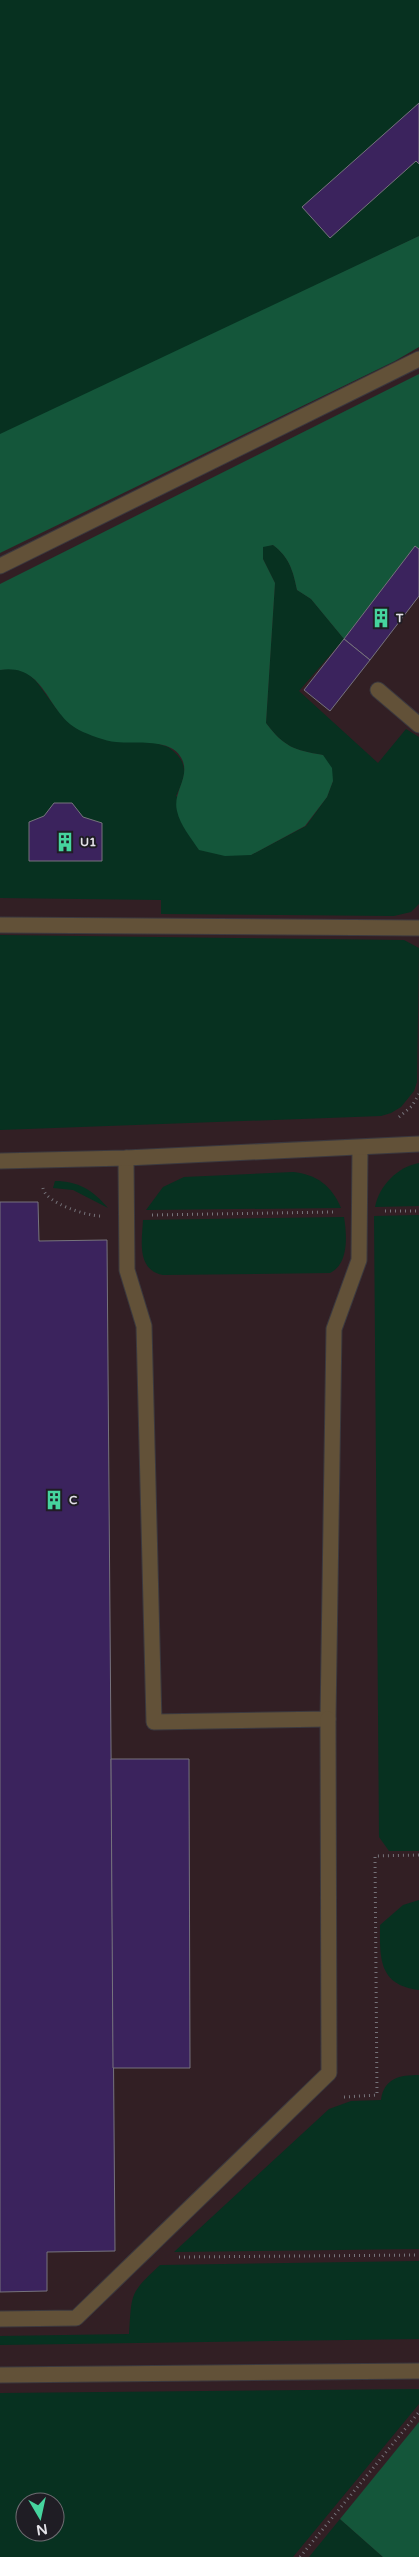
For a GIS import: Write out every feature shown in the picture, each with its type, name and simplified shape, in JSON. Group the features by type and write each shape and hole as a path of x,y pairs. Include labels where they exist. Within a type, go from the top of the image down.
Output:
{"lane":[{"path":"0,566 419,359"},
{"path":"378,690 419,725"},
{"path":"0,925 419,928"},
{"path":"0,1161 126,1158 419,1144"},
{"path":"0,2319 76,2318 329,2073 328,1719 334,1329 359,1260 360,1148"},
{"path":"126,1158 127,1270 144,1326 154,1722 328,1719"},
{"path":"0,2375 419,2371"}],"path":[{"path":"42,1160 43,1191 51,1200 92,1216 419,1211"},
{"path":"171,2257 419,2255"},
{"path":"300,2557 419,2412"}],"shaded area":[{"path":"419,236 419,2557 0,2557 0,436"}],"green space":[{"path":"0,0 419,0 419,236 0,436"},
{"path":"419,236 419,347 395,361 0,553 0,434"},
{"path":"419,374 419,549 415,546 344,639 311,599 297,590 292,570 283,554 273,545 263,547 263,559 275,583 266,723 278,737 290,746 323,755 332,768 333,781 327,797 305,826 251,855 225,856 199,850 178,816 176,804 184,770 180,756 175,750 160,744 112,741 97,738 83,732 68,722 37,681 27,674 15,670 0,670 0,584"},
{"path":"273,545 287,559 297,590 311,599 344,639 299,691 378,763 406,729 419,737 419,904 411,912 394,916 161,914 161,900 0,898 0,670 12,668 26,672 36,681 58,711 168,747 180,758 184,769 184,775 176,796 251,855 306,826 327,797 333,781 323,755 290,746 278,737 266,723 275,583 263,559 263,546"},
{"path":"0,935 404,940 419,948 417,1082 414,1091 401,1107 381,1116 0,1130"},
{"path":"419,1163 419,1206 375,1207 380,1192 396,1173"},
{"path":"293,1172 309,1175 322,1182 333,1193 341,1208 146,1210 163,1187 184,1177"},
{"path":"55,1181 63,1181 84,1188 97,1196 108,1208 73,1190 53,1188"},
{"path":"419,1215 419,1851 389,1851 379,1837 374,1216"},
{"path":"344,1217 346,1240 344,1256 341,1263 330,1273 163,1275 154,1272 148,1267 142,1253 143,1220"},
{"path":"419,1900 419,1990 396,1982 384,1968 380,1948 380,1925 403,1905"},
{"path":"419,2075 419,2249 174,2252 329,2109 351,2101 381,2100 389,2082 399,2077"},
{"path":"419,2261 419,2339 0,2345 0,2336 129,2334 134,2295 142,2282 160,2265"},
{"path":"419,2389 419,2404 293,2557 0,2557 0,2393"},
{"path":"419,2422 419,2557 383,2557 340,2519"},
{"path":"340,2519 383,2557 309,2557"}],"building":[{"path":"419,103 419,164 416,161 330,238 302,207"},
{"name":"T","path":"415,546 419,549 419,596 370,660 344,639"},
{"path":"344,639 370,660 330,711 304,690"},
{"name":"U1","path":"54,803 72,803 83,817 102,823 102,861 29,861 29,822 44,816"},
{"name":"C","path":"0,1202 38,1202 39,1241 107,1240 115,2251 47,2252 47,2291 0,2292"},
{"path":"111,1759 189,1759 190,2068 113,2068"}],"place":[{"name":"T","path":"381,618"},
{"name":"U1","path":"65,842"},
{"name":"C","path":"54,1500"}]}
